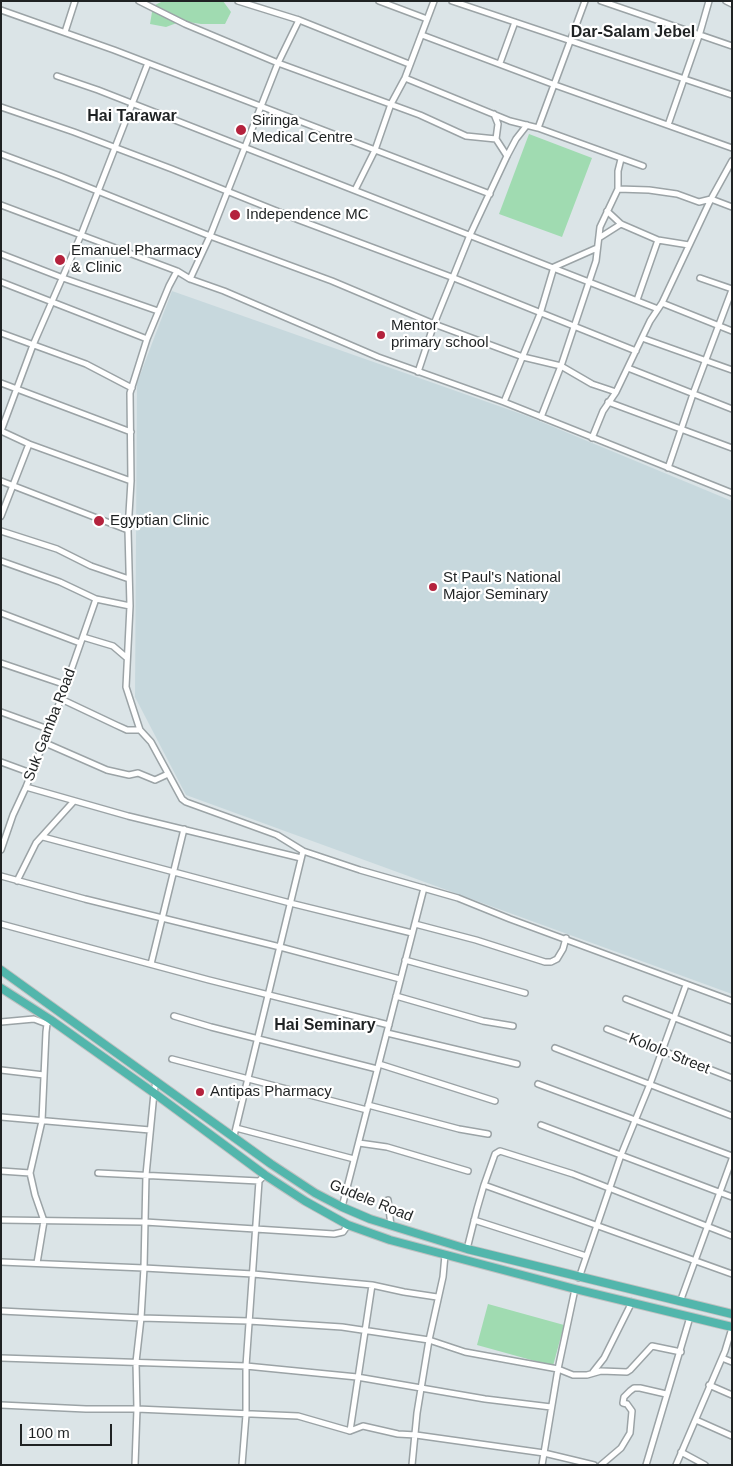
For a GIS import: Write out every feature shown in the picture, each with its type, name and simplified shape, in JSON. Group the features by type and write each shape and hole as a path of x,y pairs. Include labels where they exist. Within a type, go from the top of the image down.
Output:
{"highway":[{"name":"Gudele Road","path":"1,970 291,1178 342,1207 391,1226 467,1249 578,1278 732,1314"},
{"name":"Gudele Road","path":"1,988 154,1093 262,1178 348,1225 390,1240 434,1252 732,1327"},
{"path":"434,1252 438,1240"}],"street":[{"path":"65,32 75,1"},
{"path":"139,1 185,24 278,63 420,115 466,136 496,139"},
{"path":"238,1 299,20 409,64"},
{"path":"379,1 427,18"},
{"path":"355,190 375,150 391,104 405,78 434,1"},
{"path":"452,1 732,95"},
{"path":"538,128 585,1"},
{"path":"601,1 732,46"},
{"path":"668,125 709,1"},
{"path":"726,1 732,4"},
{"path":"1,10 261,105 490,194"},
{"path":"190,279 210,236 226,191 278,63 299,20"},
{"path":"500,63 515,22"},
{"path":"422,35 554,85 732,148"},
{"path":"131,481 29,444 1,431 33,345 82,235 148,63"},
{"path":"57,76 132,103 658,308"},
{"path":"405,78 494,114 643,166"},
{"path":"1,107 115,148 454,278 636,351"},
{"path":"494,114 498,124 496,139 507,156"},
{"path":"418,372 434,324 470,235 507,156 516,139 527,126"},
{"path":"1,154 210,236 315,274 434,324 523,357 561,366 592,384 616,392"},
{"path":"541,417 561,366 590,281 596,261 600,227 618,189 618,171 622,159"},
{"path":"592,438 603,411 616,392 642,338 662,303 710,199 732,161"},
{"path":"618,189 649,190 677,194 699,202 710,199 732,207"},
{"path":"1,205 177,271 190,279 224,291 338,341 418,372 504,402 732,493"},
{"path":"607,211 621,224 658,240 689,245"},
{"path":"599,238 621,224"},
{"path":"637,300 658,240"},
{"path":"504,402 540,314 554,267 597,248"},
{"path":"1,254 158,311"},
{"path":"177,271 147,339 132,388 131,481 128,530 130,606 127,694 140,730 151,742 184,801 277,835 303,851 360,870 458,898 732,1001"},
{"path":"668,468 692,394 732,290 700,278"},
{"path":"1,282 147,339"},
{"path":"662,303 732,331"},
{"path":"1,333 86,364 132,388"},
{"path":"642,338 732,370"},
{"path":"628,368 732,409"},
{"path":"1,382 131,432"},
{"path":"608,402 732,448"},
{"path":"1,516 29,444"},
{"path":"1,481 128,530"},
{"path":"1,531 57,549 91,566 129,579"},
{"path":"1,561 60,582 96,599 130,606"},
{"name":"Suk Gamba Road","path":"1,850 13,815 61,699 96,599"},
{"path":"1,613 80,643"},
{"path":"83,637 113,646 127,658"},
{"path":"1,663 66,685"},
{"path":"61,699 127,730 140,730"},
{"path":"1,712 48,730"},
{"path":"43,742 107,770 129,775 138,773 155,780 168,774"},
{"path":"1,762 31,773"},
{"path":"26,787 74,801 301,858"},
{"path":"17,881 36,843 74,801"},
{"path":"151,964 184,829"},
{"path":"43,837 290,903 412,933"},
{"path":"234,1136 303,851"},
{"path":"1,876 400,979"},
{"path":"342,1207 424,888"},
{"path":"1,924 389,1024"},
{"path":"415,924 476,940 546,962 557,959 563,949 566,938"},
{"path":"405,960 525,993"},
{"path":"578,1278 621,1155 650,1084 686,985"},
{"path":"396,996 483,1021 513,1026"},
{"path":"626,999 732,1040"},
{"path":"174,1016 257,1039 378,1067 495,1101"},
{"path":"1,1022 34,1019 49,1022 42,1121 30,1173 35,1196 44,1220 37,1263"},
{"name":"Kololo Street","path":"607,1029 732,1078"},
{"path":"387,1032 517,1064"},
{"path":"555,1048 732,1116"},
{"path":"172,1059 367,1108 488,1134"},
{"path":"1,1070 44,1075"},
{"path":"135,1465 136,1362 144,1268 146,1175 156,1081"},
{"path":"538,1084 732,1158 680,1302"},
{"path":"1,1117 150,1130"},
{"path":"541,1125 732,1197"},
{"path":"236,1128 354,1159"},
{"path":"358,1143 387,1146 468,1171"},
{"path":"467,1249 484,1184 496,1154 500,1150 574,1174 732,1236"},
{"path":"1,1171 30,1173"},
{"path":"98,1173 262,1178 255,1229 242,1465"},
{"path":"484,1184 732,1274"},
{"path":"388,1200 391,1226"},
{"path":"1,1220 145,1222 338,1234 343,1232 348,1225"},
{"path":"474,1220 586,1256"},
{"path":"412,1465 417,1412 446,1255"},
{"path":"1,1262 253,1274 372,1285 437,1298"},
{"path":"350,1431 372,1285"},
{"path":"542,1465 558,1369 575,1289"},
{"path":"593,1372 604,1358 632,1302"},
{"path":"1,1311 249,1321 342,1327 429,1340 465,1352 558,1369 573,1375 601,1371 627,1372 652,1346 681,1352"},
{"path":"646,1465 690,1317"},
{"path":"676,1465 722,1358 732,1327"},
{"path":"1,1358 246,1366 357,1377 485,1399 552,1407"},
{"path":"722,1358 732,1362"},
{"path":"709,1385 732,1396"},
{"path":"601,1465 621,1448 630,1433 632,1411 627,1404 623,1403 624,1397 634,1388 666,1394"},
{"path":"1,1406 137,1409 298,1416 350,1431 363,1426 398,1434 544,1452 594,1465"},
{"path":"696,1420 732,1436"},
{"path":"681,1452 705,1465"}],"shaded area":[{"name":"St Paul's National Major Seminary","path":"172,291 527,416 732,501 732,994 186,795 135,697 137,383"}],"green space":[{"path":"163,1 223,1 231,12 225,24 201,24 182,21 166,27 150,24 153,6"},
{"path":"529,134 592,158 562,237 499,214"},
{"path":"488,1304 564,1325 553,1366 477,1345"}],"place":[{"name":"Siringa Medical Centre","path":"241,130"},
{"name":"Independence MC","path":"235,215"},
{"name":"Emanuel Pharmacy & Clinic","path":"60,260"},
{"name":"Mentor primary school","path":"381,335"},
{"name":"Egyptian Clinic","path":"99,521"},
{"name":"St Paul's National Major Seminary","path":"433,587"},
{"name":"Antipas Pharmacy","path":"200,1092"}],"district":[{"name":"Dar-Salam Jebel","path":"633,33"},
{"name":"Hai Tarawar","path":"132,117"},
{"name":"Hai Seminary","path":"325,1026"}]}
